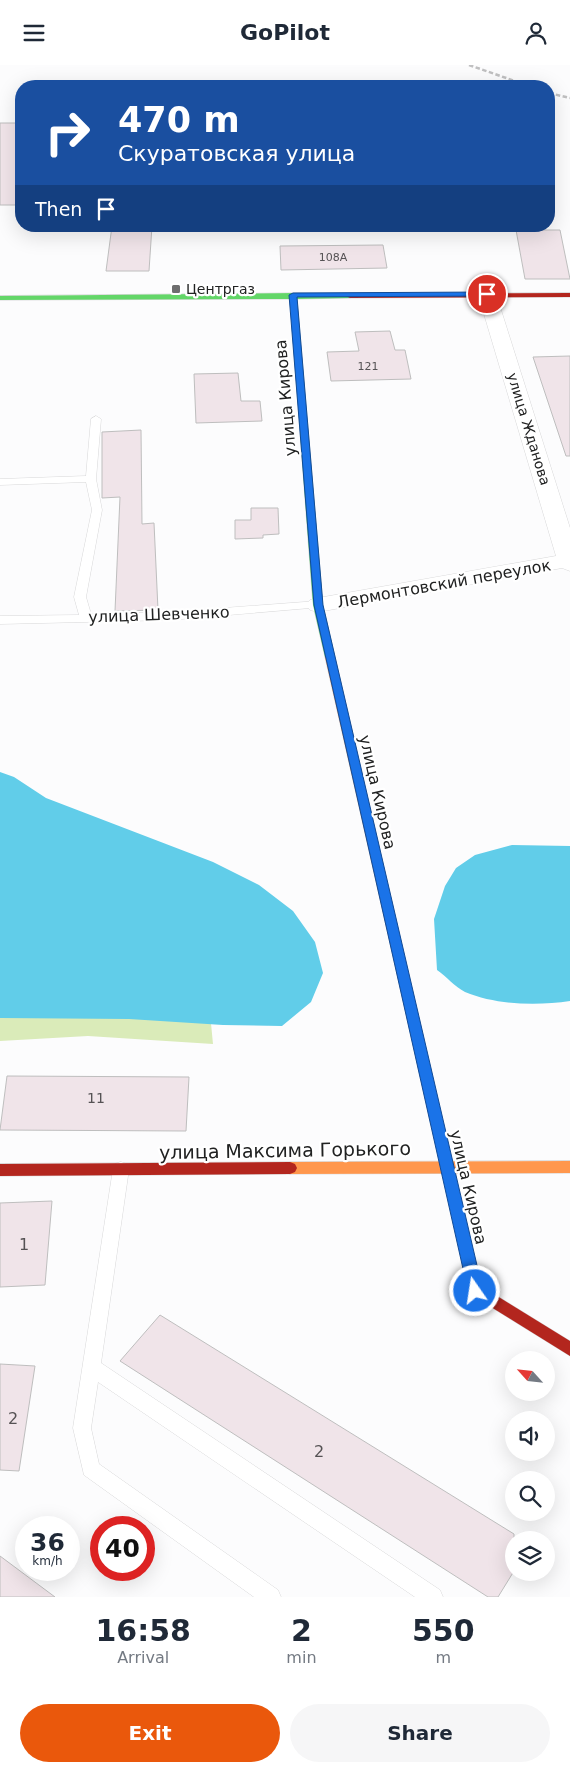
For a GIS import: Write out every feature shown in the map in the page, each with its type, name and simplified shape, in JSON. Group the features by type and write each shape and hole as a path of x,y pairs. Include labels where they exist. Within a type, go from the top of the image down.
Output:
{"street":[{"name":"улица Жданова","path":"487,294 570,562"},
{"name":"улица Кирова","path":"293,295 318,605 475,1291 570,1349"},
{"path":"0,298 570,295"},
{"name":"Лермонтовский переулок","path":"318,605 570,562"},
{"name":"улица Максима Горького","path":"0,1170 447,1166 570,1167"}],"lane":[{"path":"86,617 80,597 97,510 91,479 96,419"},
{"path":"0,482 91,479"},
{"name":"улица Шевченко","path":"0,619 170,616 318,605"},
{"path":"121,1169 82,1428 91,1469 271,1597"},
{"path":"90,1366 433,1597"}],"green space":[{"path":"0,1003 210,1013 213,1044 88,1036 0,1041"}],"water":[{"path":"0,772 14,777 46,798 213,862 259,885 293,911 315,942 323,973 311,1002 282,1026 223,1025 129,1019 0,1018"},
{"path":"512,845 570,846 570,1001 530,1004 490,1000 465,992 437,970 434,919 445,886 456,868 475,855"}],"building":[{"path":"0,123 15,123 15,205 0,205"},
{"path":"555,230 560,230 570,279 525,279 516,232 555,232"},
{"path":"111,232 152,232 149,271 106,271"},
{"path":"383,245 387,268 281,270 280,246"},
{"path":"390,331 395,350 405,350 411,379 331,381 327,352 359,351 355,332"},
{"path":"570,356 570,456 566,456 533,357"},
{"path":"238,373 241,401 260,401 262,421 196,423 194,374"},
{"path":"141,430 142,524 154,523 158,610 115,611 120,497 102,498 102,432"},
{"path":"251,508 278,508 279,534 263,535 263,538 235,539 235,520 251,520"},
{"path":"7,1076 189,1077 186,1131 0,1130"},
{"path":"52,1201 45,1285 0,1287 0,1203"},
{"path":"160,1315 509,1531 505,1531 505,1581 508,1581 498,1597 488,1597 120,1361"},
{"path":"0,1364 35,1366 19,1471 0,1470"},
{"path":"0,1556 15,1567 15,1581 34,1581 55,1597 0,1597"}],"railway":[{"path":"469,65 512,80"},
{"path":"555,94 570,98"}],"traffic: fast":[{"path":"293,295 318,605 330,657"},
{"path":"0,298 350,296"}],"traffic: slow":[{"path":"330,657 425,1071"},
{"path":"290,1168 570,1167"}],"traffic: jam":[{"path":"350,296 570,295"},
{"path":"425,1071 475,1290 570,1349"},
{"path":"0,1170 290,1168"}],"place":[{"name":"Центргаз","path":"176,289"}],"route":[{"path":"475,1291 318,605 293,295 487,294"}]}
